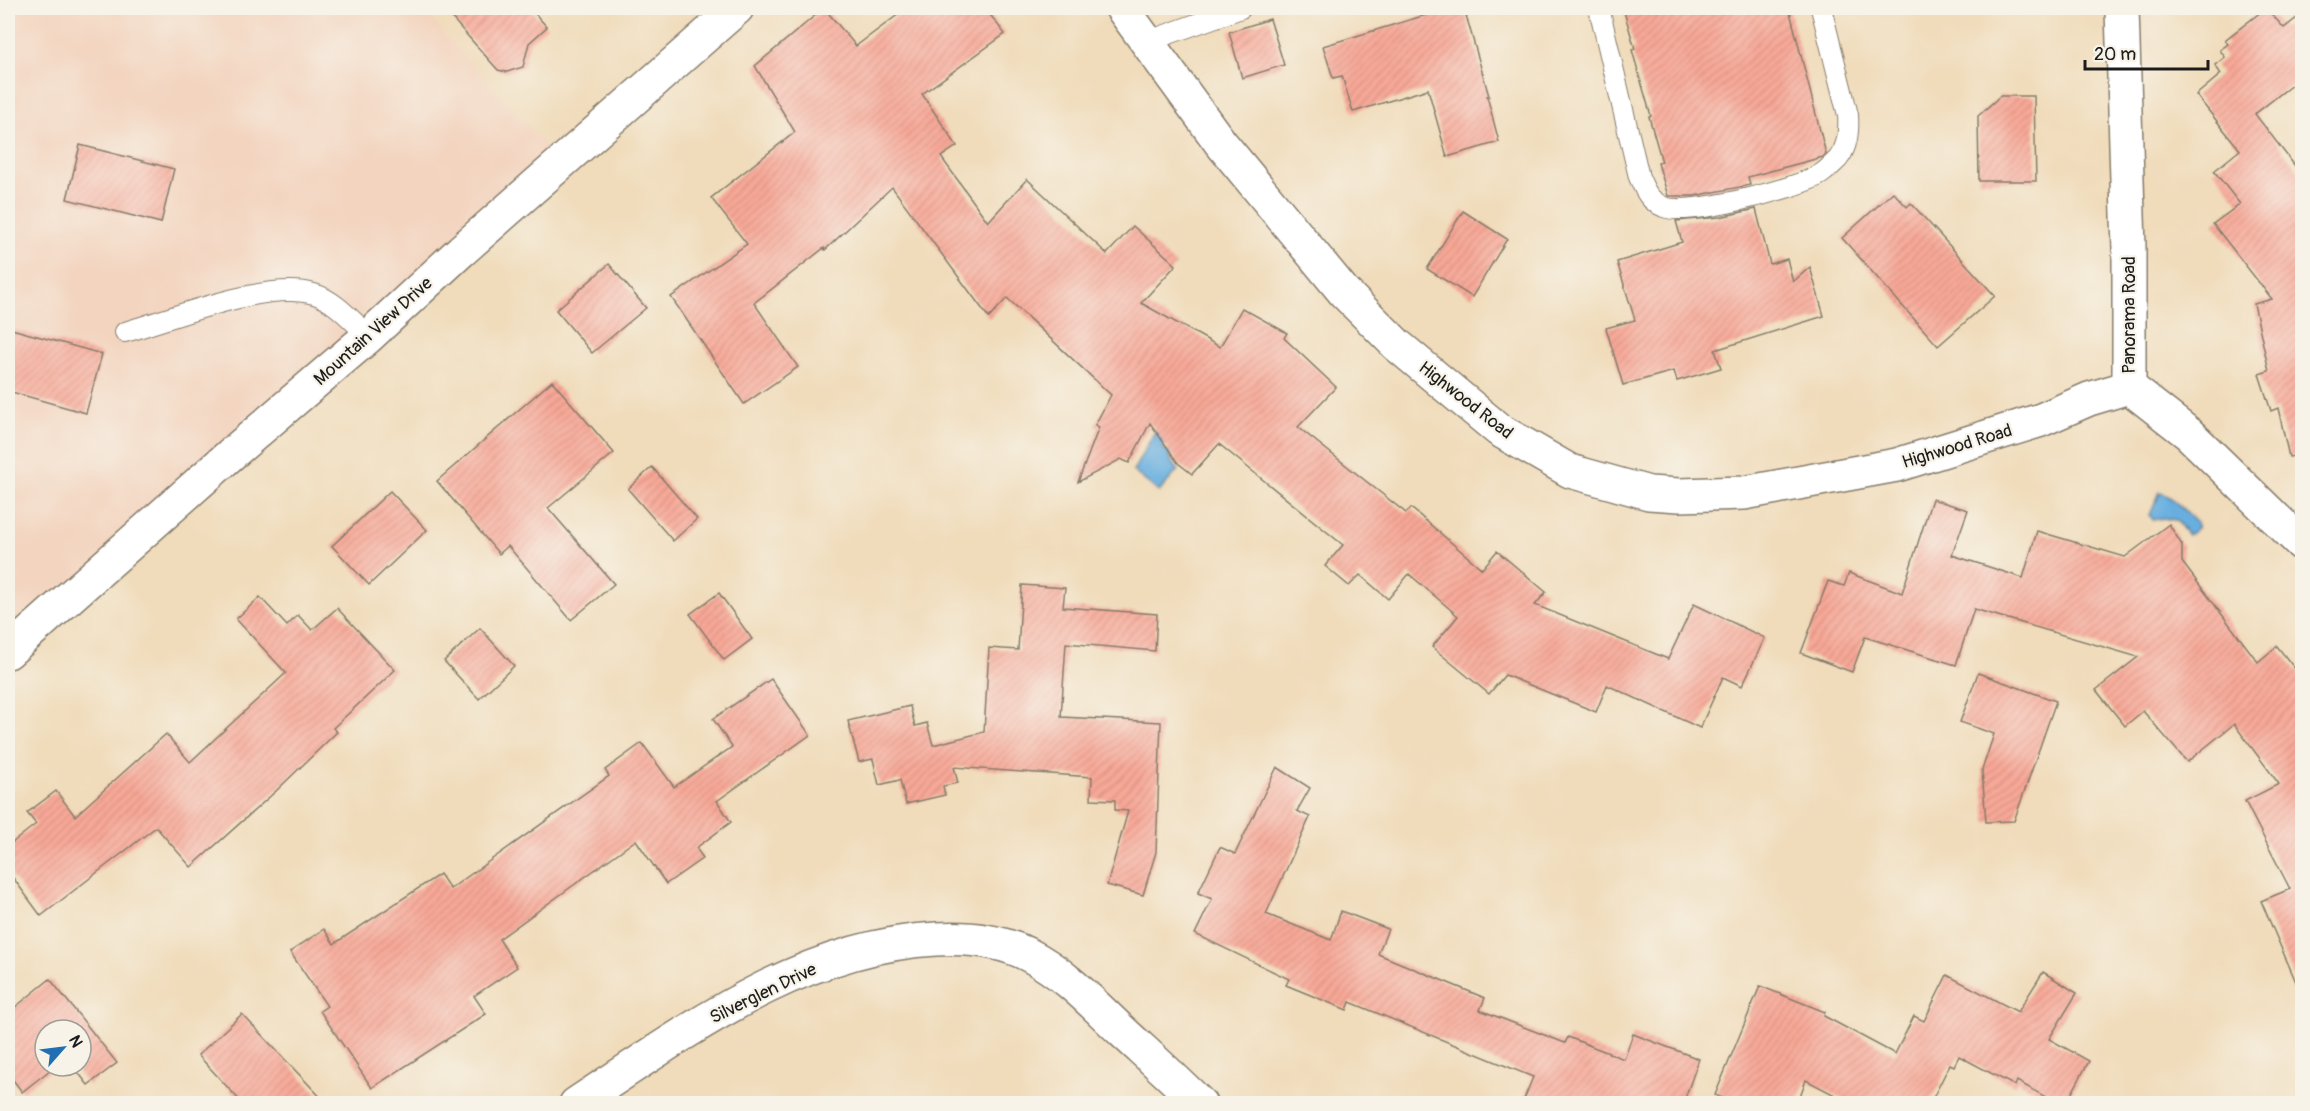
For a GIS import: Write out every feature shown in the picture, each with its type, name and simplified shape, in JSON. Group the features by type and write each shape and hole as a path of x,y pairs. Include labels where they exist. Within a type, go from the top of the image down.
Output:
{"street":[{"name":"Mountain View Drive","path":"8,652 229,456 369,336 470,243 737,8"},
{"name":"Highwood Road","path":"1122,8 1220,142 1344,292 1397,345 1499,430 1570,471 1649,493 1679,495 1744,493 1897,465 2041,420 2089,399 2129,387"},
{"name":"Panorama Road","path":"2122,8 2129,249 2129,387 2189,434 2302,544"},
{"name":"Silverglen Drive","path":"576,1104 730,1006 802,970 861,951 916,940 963,938 996,942 1028,954 1067,979 1200,1104"}],"lane":[{"path":"1146,42 1241,8"},
{"path":"1599,8 1639,177 1647,197 1665,208 1687,210 1713,206 1802,183 1821,174 1840,157 1849,132 1848,115 1821,8"},
{"path":"125,332 250,295 293,290 315,294 326,299 369,336"}],"shaded area":[{"path":"8,8 421,8 561,163 8,655"}],"water":[{"path":"1158,426 1169,432 1162,448 1169,452 1178,470 1159,492 1133,471"},
{"path":"2160,492 2170,497 2197,522 2197,528 2188,535 2176,520 2163,518 2153,520 2150,515"}],"building":[{"path":"443,8 530,8 547,27 529,43 523,67 507,72 498,70"},
{"path":"824,8 856,46 907,8 985,8 1005,34 922,94 957,146 941,157 988,222 1027,179 1107,254 1133,226 1176,265 1141,303 1220,347 1242,308 1287,333 1284,338 1336,387 1298,427 1406,513 1411,508 1482,569 1497,551 1546,592 1535,605 1668,659 1694,604 1765,638 1742,686 1723,677 1700,728 1607,685 1596,712 1505,675 1489,694 1432,647 1458,616 1409,574 1388,599 1360,575 1349,586 1325,566 1343,545 1219,444 1192,474 1178,463 1150,423 1129,463 1121,459 1078,482 1099,427 1095,425 1111,395 1007,298 989,318 892,187 825,250 824,248 754,303 798,367 744,404 671,297 747,244 711,198 795,132 755,66"},
{"path":"1449,8 1464,8 1489,96 1487,96 1499,142 1447,157 1428,89 1353,112 1342,76 1333,78 1323,46"},
{"path":"1623,8 1789,8 1826,154 1823,157 1748,177 1750,185 1694,196 1668,196 1658,163 1662,162 1649,117 1651,116 1632,50 1635,49"},
{"path":"2266,8 2284,28 2302,14 2302,77 2255,114 2302,175 2302,455 2289,457 2278,408 2271,411 2259,374 2269,371 2254,304 2272,299 2213,224 2240,204 2214,171 2240,150 2196,95 2221,74 2215,65 2225,57 2220,50 2228,44 2225,40"},
{"path":"1270,19 1284,65 1242,78 1229,32"},
{"path":"2000,96 2034,96 2036,181 1979,181 1978,116"},
{"path":"80,145 174,169 161,223 67,199"},
{"path":"1893,192 1907,207 1911,203 1995,296 1938,346 1842,238"},
{"path":"1756,209 1770,264 1787,259 1793,282 1810,267 1824,316 1715,350 1721,368 1677,381 1674,371 1623,385 1606,328 1635,320 1617,262 1682,242 1676,221 1720,217"},
{"path":"1463,211 1507,239 1472,297 1427,269"},
{"path":"609,264 646,308 592,353 556,310"},
{"path":"8,328 102,354 86,413 8,391"},
{"path":"552,381 614,453 548,508 614,584 571,620 508,546 499,554 437,481"},
{"path":"652,467 697,519 673,541 628,489"},
{"path":"390,491 427,530 369,585 332,546"},
{"path":"1932,499 1968,510 1952,555 2023,578 2037,531 2125,557 2169,524 2182,545 2182,562 2258,662 2277,646 2302,678 2302,996 2261,901 2290,889 2245,801 2279,784 2234,724 2187,762 2143,711 2125,726 2096,690 2138,657 1974,609 1956,665 1865,637 1852,672 1801,653 1828,581 1844,586 1849,573 1902,593"},
{"path":"1022,585 1065,588 1063,607 1157,614 1155,651 1066,643 1061,717 1161,722 1156,852 1143,895 1107,885 1128,811 1115,810 1115,800 1091,799 1092,777 954,767 958,783 943,786 945,795 906,804 900,780 879,785 873,759 859,762 848,721 910,706 915,726 927,723 933,745 984,732 989,648 1018,650"},
{"path":"719,593 752,639 724,660 690,614"},
{"path":"260,597 287,626 298,615 312,630 337,608 395,670 333,728 337,732 276,791 191,867 156,827 41,916 8,871 8,846 36,824 27,813 56,791 75,816 166,734 190,762 286,673 236,619"},
{"path":"480,628 514,666 479,699 444,661"},
{"path":"1978,673 2056,701 2014,821 1986,822 1982,770 1994,734 1960,722"},
{"path":"771,679 810,735 717,801 731,822 696,848 703,858 666,884 636,840 499,939 517,967 474,996 486,1014 372,1088 320,1011 327,1006 290,952 324,929 334,944 440,874 450,889 609,776 605,770 642,743 674,787 732,747 713,719"},
{"path":"1277,767 1310,788 1297,811 1310,817 1266,914 1331,940 1341,911 1388,929 1378,954 1485,998 1480,1010 1565,1043 1568,1037 1624,1059 1633,1034 1699,1059 1683,1104 1522,1104 1533,1077 1350,1002 1347,1010 1286,985 1289,979 1195,934 1212,899 1198,893 1220,847 1235,854"},
{"path":"2043,972 2077,993 2049,1039 2089,1061 2066,1104 2058,1104 2017,1081 2015,1086 1959,1056 1954,1066 1950,1064 1930,1104 1852,1104 1806,1080 1797,1104 1735,1104 1715,1095 1760,986 1825,1012 1824,1016 1895,1054 1914,1016 1924,1021 1947,975 2018,1012"},
{"path":"50,979 81,1018 33,1018 33,1078 40,1078 22,1092 8,1073 8,1013"},
{"path":"242,1014 327,1104 243,1104 198,1055"},
{"path":"93,1033 117,1063 88,1085 82,1078 93,1078"}]}
